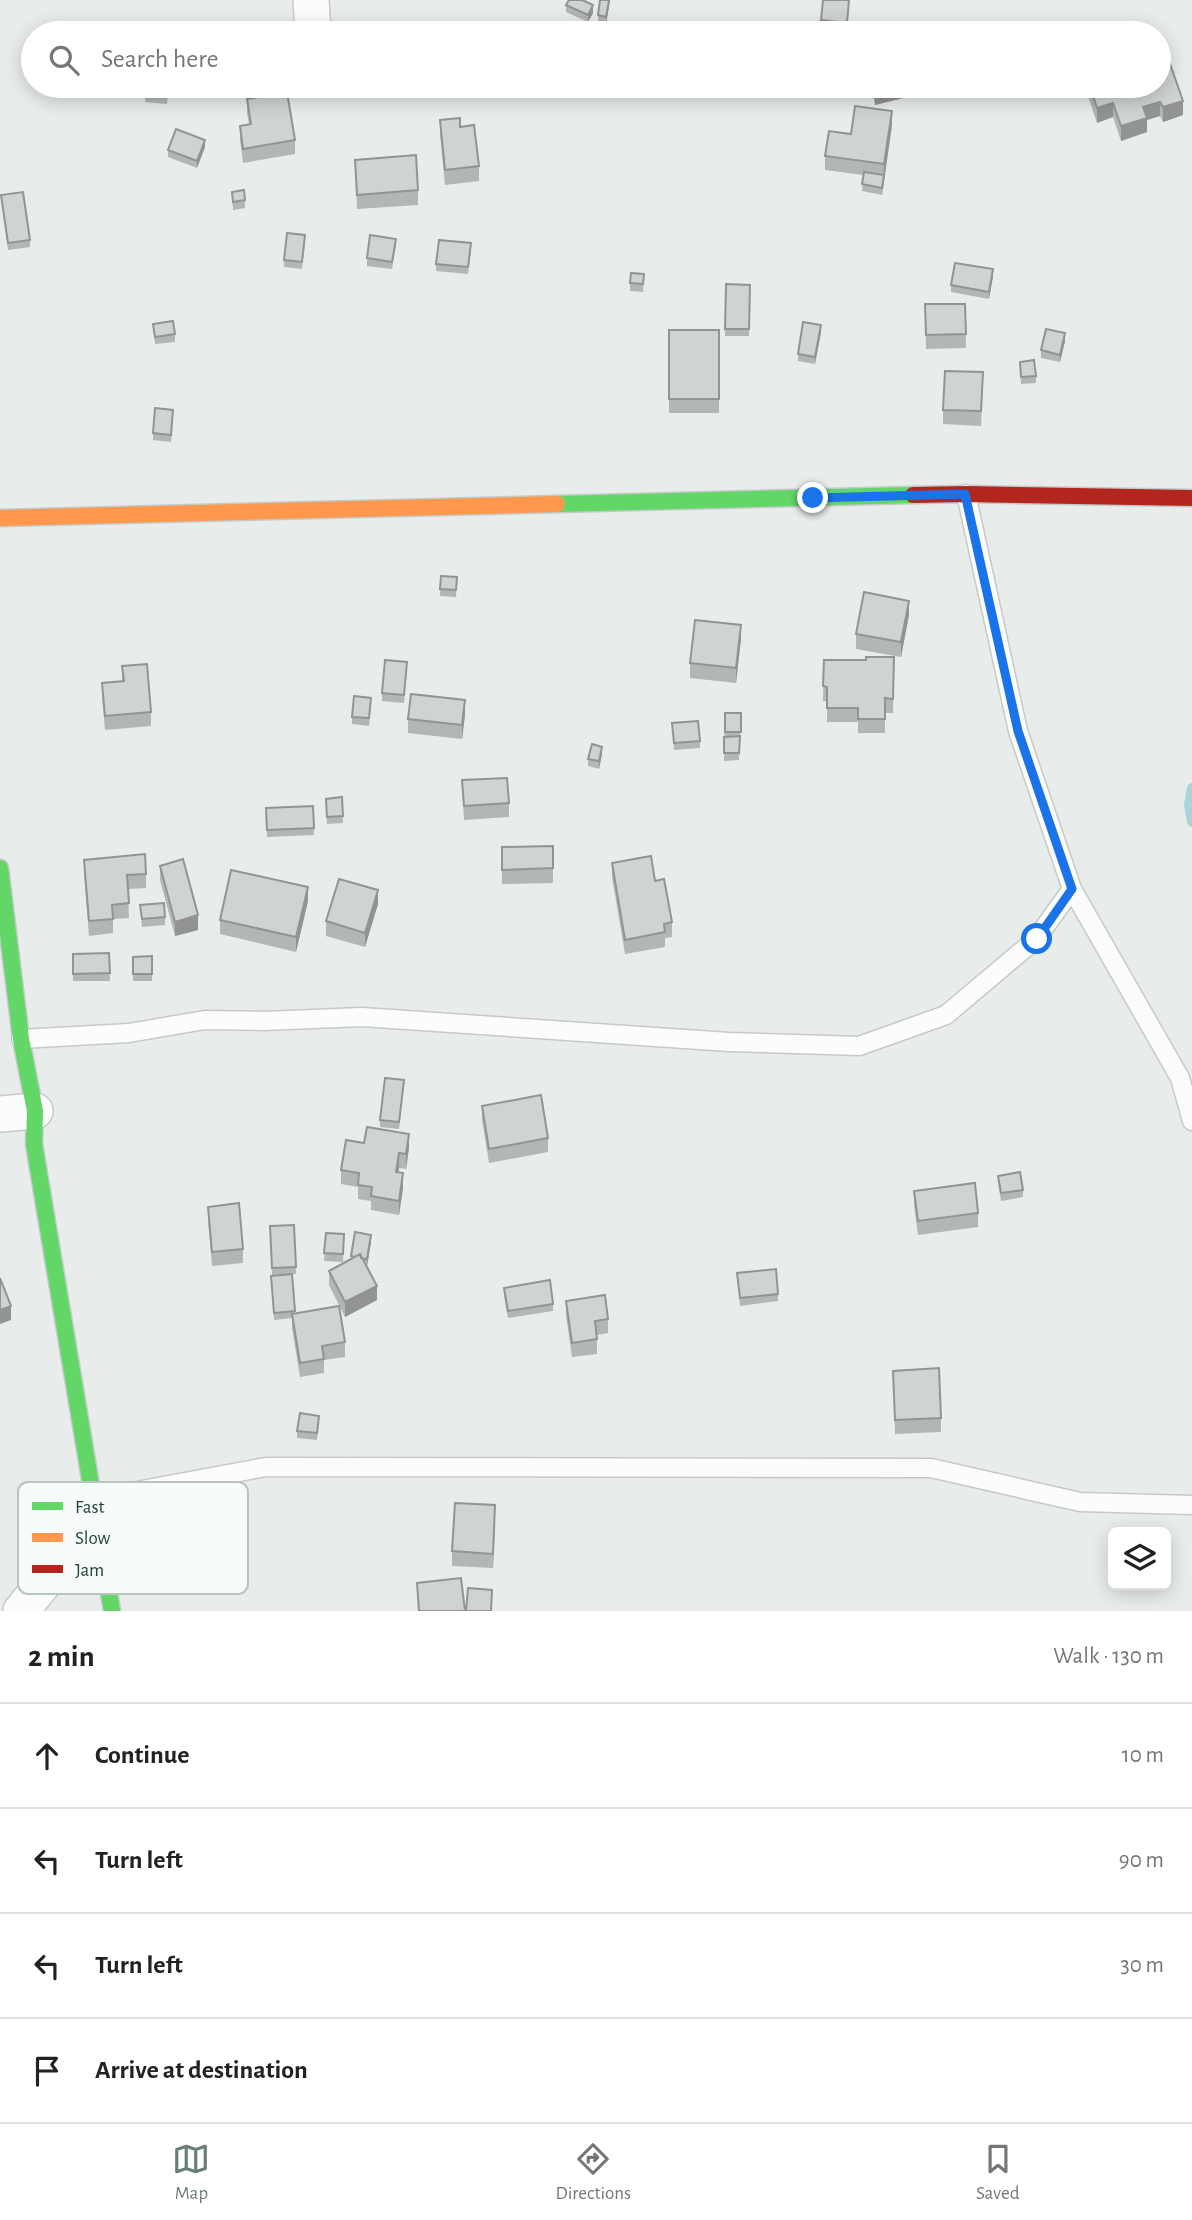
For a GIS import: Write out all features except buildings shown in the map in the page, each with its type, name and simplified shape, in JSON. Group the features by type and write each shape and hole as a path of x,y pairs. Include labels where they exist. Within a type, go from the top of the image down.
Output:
{"street":[{"path":"311,0 312,21"},
{"path":"0,518 965,494 1192,498"},
{"path":"0,868 21,1039 35,1111 34,1144 90,1482"},
{"path":"0,1114 35,1111"},
{"path":"21,1611 34,1594"}],"lane":[{"path":"965,494 1018,731 1072,889 1180,1077 1192,1121"},
{"path":"21,1039 129,1033 205,1020 264,1021 362,1017 729,1042 859,1046 946,1015 1037,939 1072,889"},
{"path":"185,1482 266,1467 931,1468 1080,1502 1192,1505"}],"waterway":[{"path":"1192,788 1189,805 1192,822"}],"traffic: fast":[{"path":"557,504 913,495"},
{"path":"0,868 21,1039 35,1111 34,1144 90,1482"},
{"path":"109,1594 112,1611"}],"traffic: slow":[{"path":"0,518 557,504"}],"traffic: jam":[{"path":"913,495 1192,498"}],"route":[{"path":"813,498 965,494 1018,731 1072,889 1037,939"}]}
